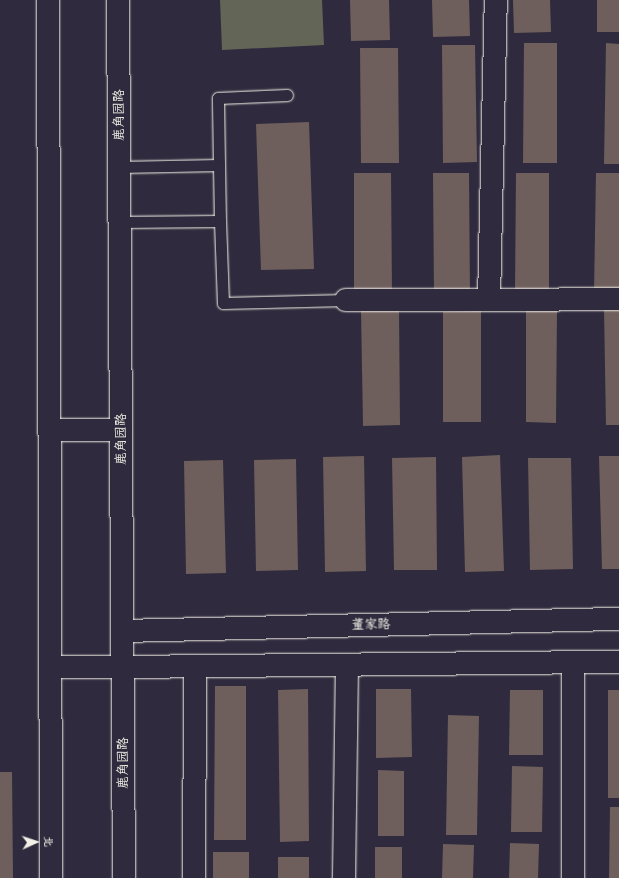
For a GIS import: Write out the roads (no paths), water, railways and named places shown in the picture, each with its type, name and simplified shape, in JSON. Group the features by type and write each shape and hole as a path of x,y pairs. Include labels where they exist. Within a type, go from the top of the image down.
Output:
{"street":[{"path":"48,0 51,878"},
{"name":"鹿角园路","path":"118,0 124,878"},
{"path":"489,300 496,0"},
{"path":"346,300 619,299"},
{"path":"49,430 121,430"},
{"name":"董家路","path":"123,631 619,619"},
{"path":"573,662 573,878"},
{"path":"50,667 619,662"},
{"path":"344,878 347,665"},
{"path":"194,878 195,666"}],"lane":[{"path":"287,95 218,98 223,303 346,300"},
{"path":"119,167 219,165"},
{"path":"120,222 220,221"}]}
